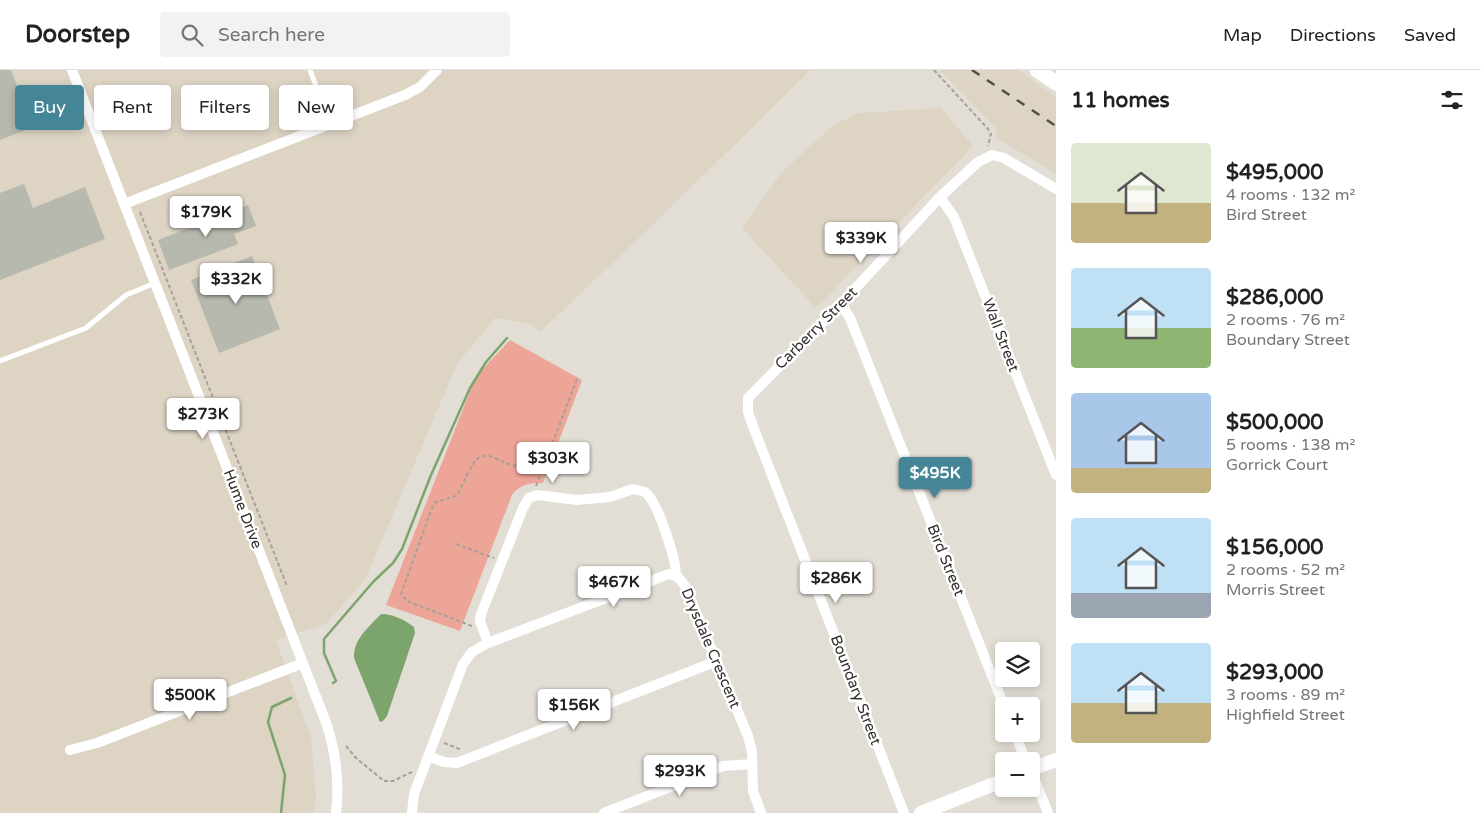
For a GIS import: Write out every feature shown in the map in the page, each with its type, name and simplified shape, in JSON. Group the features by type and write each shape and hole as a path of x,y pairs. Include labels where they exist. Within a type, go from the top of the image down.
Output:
{"main road":[{"path":"1037,70 1056,83"}],"street":[{"name":"Hume Drive","path":"72,70 327,725 334,749 338,787 336,813"},
{"path":"353,115 414,90 425,83 437,70"},
{"path":"124,204 315,130"},
{"path":"992,155 1014,163 1056,189"},
{"name":"Carberry Street","path":"748,398 841,304 940,197 978,162 992,155"},
{"name":"Wall Street","path":"940,197 954,217 1056,475"},
{"name":"Bird Street","path":"841,304 850,318 1000,697"},
{"name":"Boundary Street","path":"748,398 748,412 754,429 904,813"},
{"path":"488,643 480,621 481,614 523,508 526,502 533,496 542,494 577,500 610,497 633,490 646,492 654,503 675,560 676,575"},
{"name":"Drysdale Crescent","path":"412,813 414,794 430,757 463,664 472,652 488,643 669,574 676,575 685,586 748,736 752,764 752,791 761,813"},
{"path":"430,757 444,762 457,763 717,661"},
{"path":"70,750 97,744 303,663"},
{"path":"1040,766 1056,760"},
{"path":"604,813 723,766 752,764"},
{"path":"921,813 995,784"},
{"path":"1040,793 1048,813"}],"lane":[{"path":"310,70 316,85"},
{"path":"0,361 86,328 126,295 156,283"}],"path":[{"path":"934,70 988,129 991,134 988,146 992,155"},
{"path":"140,212 287,586"},
{"path":"536,486 577,378"},
{"path":"474,629 469,625 406,601 401,594 433,505 436,502 456,496 473,463 481,457 489,456 521,466 540,460 545,462"},
{"path":"456,544 494,558"},
{"path":"346,746 356,758 384,781 392,781 412,772 417,774"}],"shaded area":[{"path":"0,70 811,70 540,332 530,324 495,318 457,364 365,580 326,624 276,640 311,738 316,796 314,813 0,813"},
{"path":"940,70 1018,70 1056,97 1056,174 995,137 997,130"},
{"path":"941,108 973,146 816,308 742,228 781,173 832,126 858,113"},
{"path":"510,340 582,380 543,483 534,483 518,488 512,495 460,631 386,605 476,376"},
{"path":"381,614 394,616 407,622 414,627 415,633 387,716 380,722 354,658 354,651 359,639"}],"building":[{"path":"0,70 11,70 17,85 15,85 15,130 25,130 0,140"},
{"path":"24,184 33,208 85,187 105,239 0,280 0,193"},
{"path":"248,205 256,226 234,234 238,244 169,270 158,240"},
{"path":"252,256 280,329 219,353 191,280"}],"waterway":[{"path":"333,683 336,681 324,653 324,639 373,582 393,563 402,549 431,475 470,388 486,362 507,338"},
{"path":"281,813 285,775 268,722 272,707 291,698"}],"railway":[{"path":"972,70 1056,126"}]}
